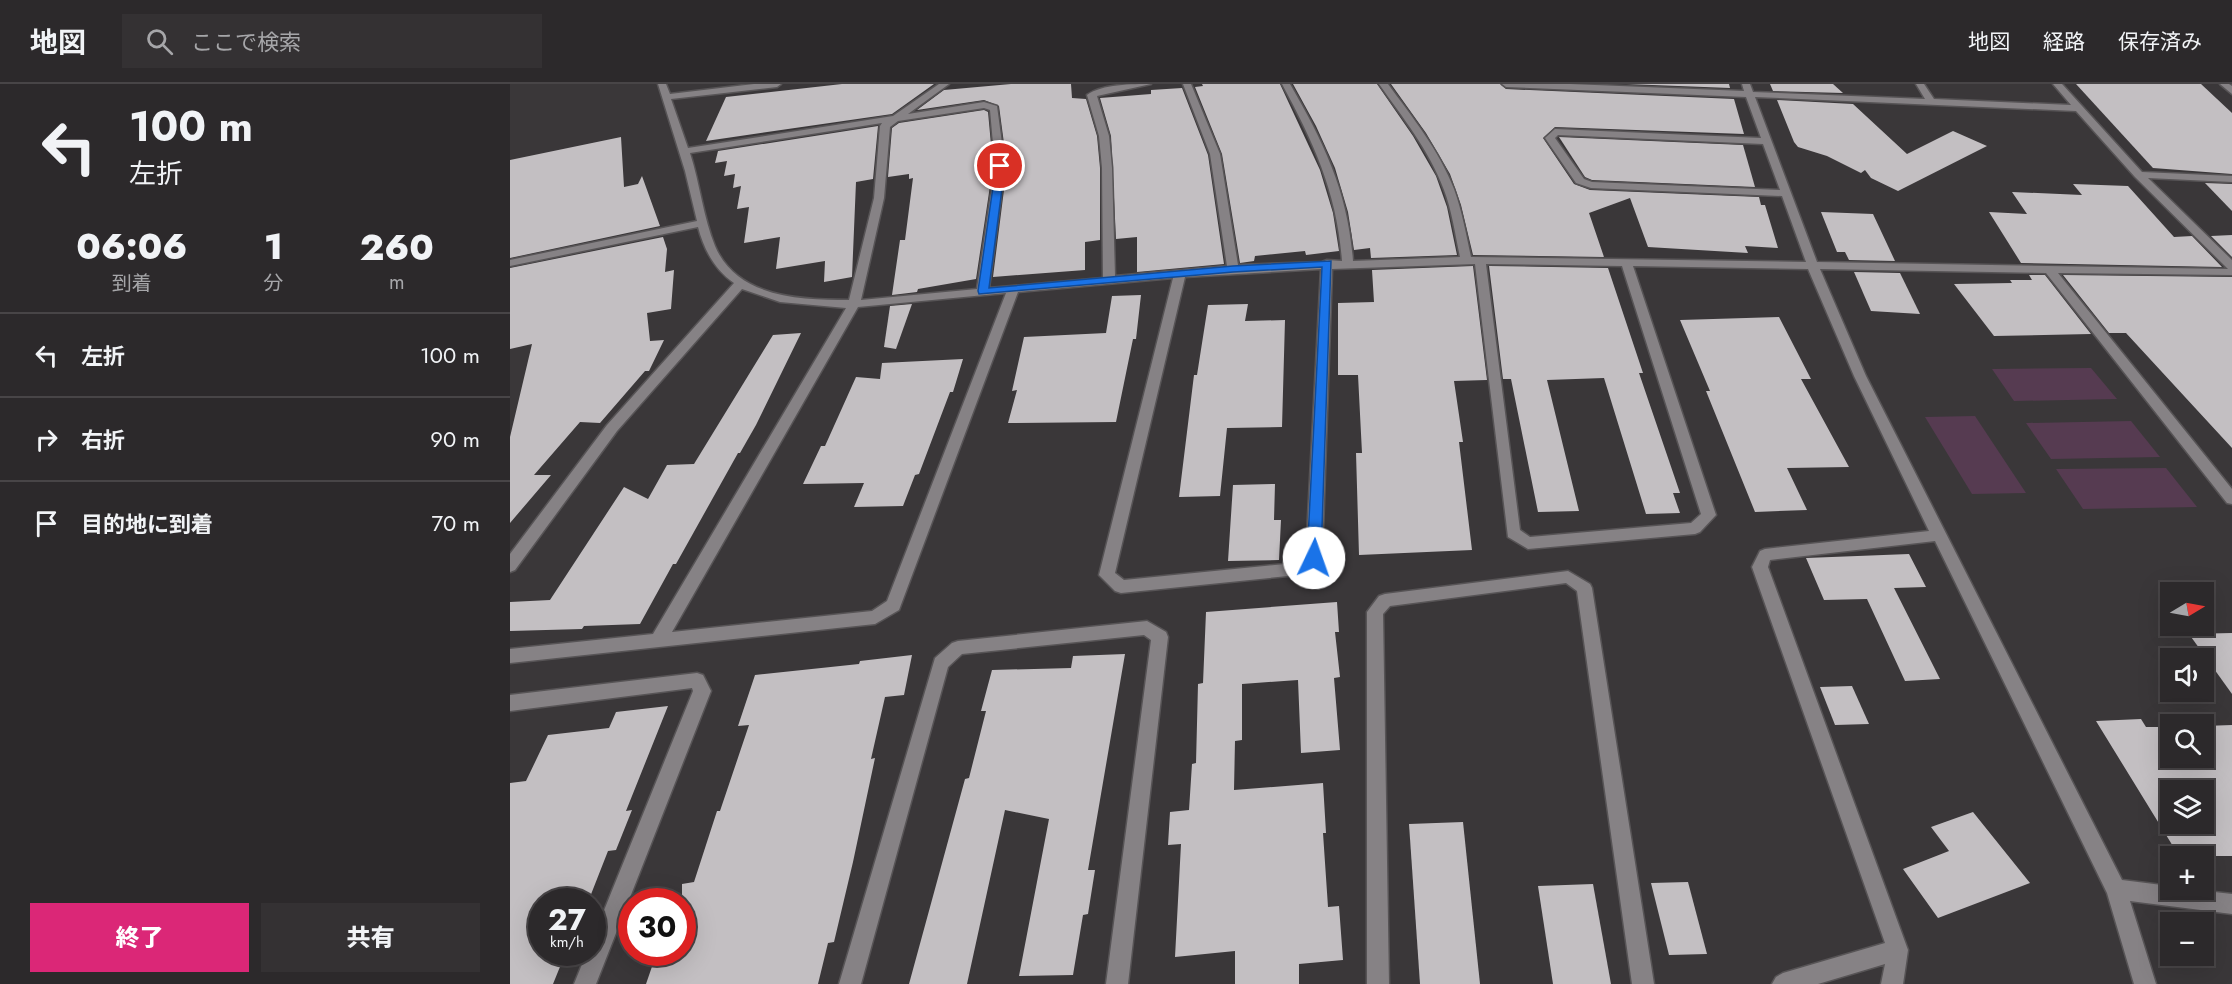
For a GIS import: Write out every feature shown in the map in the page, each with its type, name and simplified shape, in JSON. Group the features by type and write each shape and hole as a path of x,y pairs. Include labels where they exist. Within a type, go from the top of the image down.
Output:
{"street":[{"path":"662,84 685,151 704,224 718,262 740,284 779,299 816,304 854,304 1180,273 1348,262 1473,260 2232,273"},
{"path":"666,97 777,84"},
{"path":"659,639 854,304 879,198 885,126 945,84"},
{"path":"1109,280 1107,168 1104,136 1092,95 1098,91 1147,84"},
{"path":"1187,84 1215,154 1233,269"},
{"path":"1286,84 1320,143 1336,182 1347,233 1348,262"},
{"path":"1383,84 1428,147 1445,179 1473,260 1513,533 1528,543 1695,528 1709,515 1626,262"},
{"path":"1506,84 2077,108"},
{"path":"1746,84 1813,266 1860,376 2116,889 2129,925 2145,984"},
{"path":"1920,84 1931,102"},
{"path":"2056,84 2139,175 2232,266"},
{"path":"2224,84 2232,91"},
{"path":"685,151 984,105 994,108 1000,166 983,291"},
{"path":"1766,141 1555,132 1550,138 1580,181 1591,185 1787,193"},
{"path":"2139,175 2232,179"},
{"path":"510,263 704,224"},
{"path":"1180,273 1107,574 1121,587 1298,569 1314,558 1327,263"},
{"path":"2049,269 2232,499"},
{"path":"510,566 612,428 740,284"},
{"path":"510,656 875,617 893,605 1014,288"},
{"path":"1893,984 1898,950 1760,567 1766,555 1940,535"},
{"path":"1378,984 1375,612 1385,600 1568,577 1584,588 1643,984"},
{"path":"850,984 941,663 958,648 1147,628 1160,637 1117,984"},
{"path":"510,703 697,680 702,692 585,984"},
{"path":"2116,889 2232,904"},
{"path":"1783,984 1898,950"}],"shaded area":[{"path":"2091,368 2117,399 2014,401 1992,369"},
{"path":"1975,416 2026,493 1972,494 1925,417"},
{"path":"2131,421 2160,457 2051,459 2026,423"},
{"path":"2166,468 2197,507 2083,509 2056,469"}],"building":[{"path":"842,84 934,84 892,114 706,141 726,97"},
{"path":"1011,84 1071,84 1072,98 1086,99 1097,136 1100,168 1100,240 1085,242 1085,270 993,277 1007,166 999,106 984,100 917,110 944,90"},
{"path":"1202,84 1280,84 1320,170 1333,213 1339,251 1306,255 1305,251 1255,256 1254,261 1240,263 1222,154 1195,87 1203,86"},
{"path":"1293,84 1377,84 1413,136 1436,176 1447,207 1457,255 1371,258 1370,248 1354,250 1348,212 1335,168"},
{"path":"1391,84 1500,84 1506,89 1734,99 1744,134 1555,127 1543,138 1574,184 1590,190 1759,197 1761,205 1765,205 1778,248 1745,246 1748,253 1648,247 1630,198 1589,213 1604,257 1473,255 1461,205 1450,174 1426,133"},
{"path":"1626,84 1729,84 1730,88"},
{"path":"1770,84 1833,84 1843,93 1773,91"},
{"path":"2076,84 2201,84 2232,113 2232,174 2153,168"},
{"path":"1182,88 1208,155 1224,264 1137,272 1137,237 1116,239 1111,136 1100,98 1151,94 1151,90"},
{"path":"1777,100 1853,104 1907,154 1953,131 1987,146 1898,191 1871,178 1865,170 1861,173 1827,156 1798,147"},
{"path":"984,110 988,112 993,166 976,279 892,295 900,240 905,240 913,178 909,179 909,174 888,177 892,128 899,123"},
{"path":"878,126 873,179 856,182 852,277 824,282 825,261 776,269 780,237 744,243 749,207 737,209 741,186 733,188 735,174 724,176 727,161 715,163 718,151"},
{"path":"621,137 624,187 638,184 642,176 660,226 510,258 510,160"},
{"path":"1559,137 1743,145 1755,187 1592,180 1585,177"},
{"path":"2205,183 2232,184 2232,211"},
{"path":"2073,184 2128,186 2174,237 2192,236 2222,267 2021,263 1989,212 2027,214 2012,192 2082,195"},
{"path":"1821,212 1873,214 1895,261 1849,260 1845,252 1837,252"},
{"path":"2232,235 2232,257 2211,236"},
{"path":"663,237 667,249 665,272 674,270 671,309 647,313 650,341 664,340 649,371 645,371 600,423 580,422 534,475 551,475 510,523 510,437 532,344 510,349 510,268"},
{"path":"1473,266 1487,380 1454,381 1463,442 1459,442 1472,550 1359,555 1356,453 1362,453 1358,375 1338,375 1338,303 1374,302 1372,270"},
{"path":"1489,266 1608,268 1643,373 1639,373 1680,493 1673,493 1680,513 1646,514 1604,378 1547,380 1579,511 1538,512 1511,379 1503,379"},
{"path":"1854,272 1900,273 1920,314 1871,311"},
{"path":"2029,275 2045,275 2091,334 1994,336 1954,284 2012,283 2010,280 2032,280"},
{"path":"2063,275 2232,277 2232,448 2126,333 2109,333"},
{"path":"1141,295 1136,339 1133,339 1116,422 1008,423 1017,390 1012,391 1024,337 1106,333 1112,296"},
{"path":"912,304 896,349 884,347 890,306"},
{"path":"1248,304 1245,321 1285,320 1282,427 1227,428 1220,496 1179,497 1194,375 1197,375 1208,305"},
{"path":"1779,317 1811,379 1801,379 1849,467 1787,468 1807,510 1755,512 1706,391 1710,391 1680,320"},
{"path":"801,333 756,425 640,624 584,626 582,629 510,631 510,602 550,600 624,487 648,499 667,465 694,464 773,335"},
{"path":"963,359 953,392 950,392 919,474 915,475 903,506 854,507 864,483 803,484 821,446 825,446 856,377 880,379 882,363"},
{"path":"1275,484 1274,520 1281,520 1279,560 1228,561 1233,485"},
{"path":"1909,554 1926,587 1894,588 1940,679 1905,681 1867,599 1824,600 1806,558"},
{"path":"1337,602 1339,632 1335,632 1340,677 1334,678 1340,750 1301,753 1298,680 1242,684 1242,740 1235,741 1234,790 1323,783 1326,833 1323,833 1328,907 1339,906 1343,960 1299,964 1299,984 1235,984 1235,951 1175,957 1181,844 1168,845 1170,812 1189,810 1192,764 1196,763 1198,684 1203,683 1206,612"},
{"path":"2214,633 2232,633 2232,694 2214,669 2214,648 2199,648 2190,636 2214,636"},
{"path":"1125,654 1088,870 1095,870 1088,914 1083,915 1073,975 1019,976 1049,819 1005,810 967,984 909,984 965,779 969,778 986,711 981,711 992,670 1071,668 1073,656"},
{"path":"912,655 904,695 885,697 871,759 875,758 853,862 834,942 828,943 818,984 646,984 652,966 696,966 696,888 682,888 682,884 694,882 717,811 720,811 749,725 738,726 755,675 859,664 860,661"},
{"path":"1852,686 1869,724 1835,725 1820,687"},
{"path":"668,706 626,811 632,810 616,850 608,851 593,888 528,888 528,966 560,966 553,984 510,984 510,783 526,781 548,735 609,728 616,712"},
{"path":"2141,719 2146,727 2160,727 2160,768 2214,768 2214,726 2232,725 2232,856 2214,856 2214,846 2173,846 2165,834 2214,834 2214,780 2160,780 2160,825 2096,721"},
{"path":"1973,812 2030,883 1938,918 1903,869 1949,851 1931,827"},
{"path":"1463,822 1480,984 1420,984 1409,824"},
{"path":"1688,882 1707,954 1669,955 1651,883"},
{"path":"1593,884 1611,984 1553,984 1538,886"}],"route":[{"path":"1000,166 983,291 1327,263 1314,558"}]}
